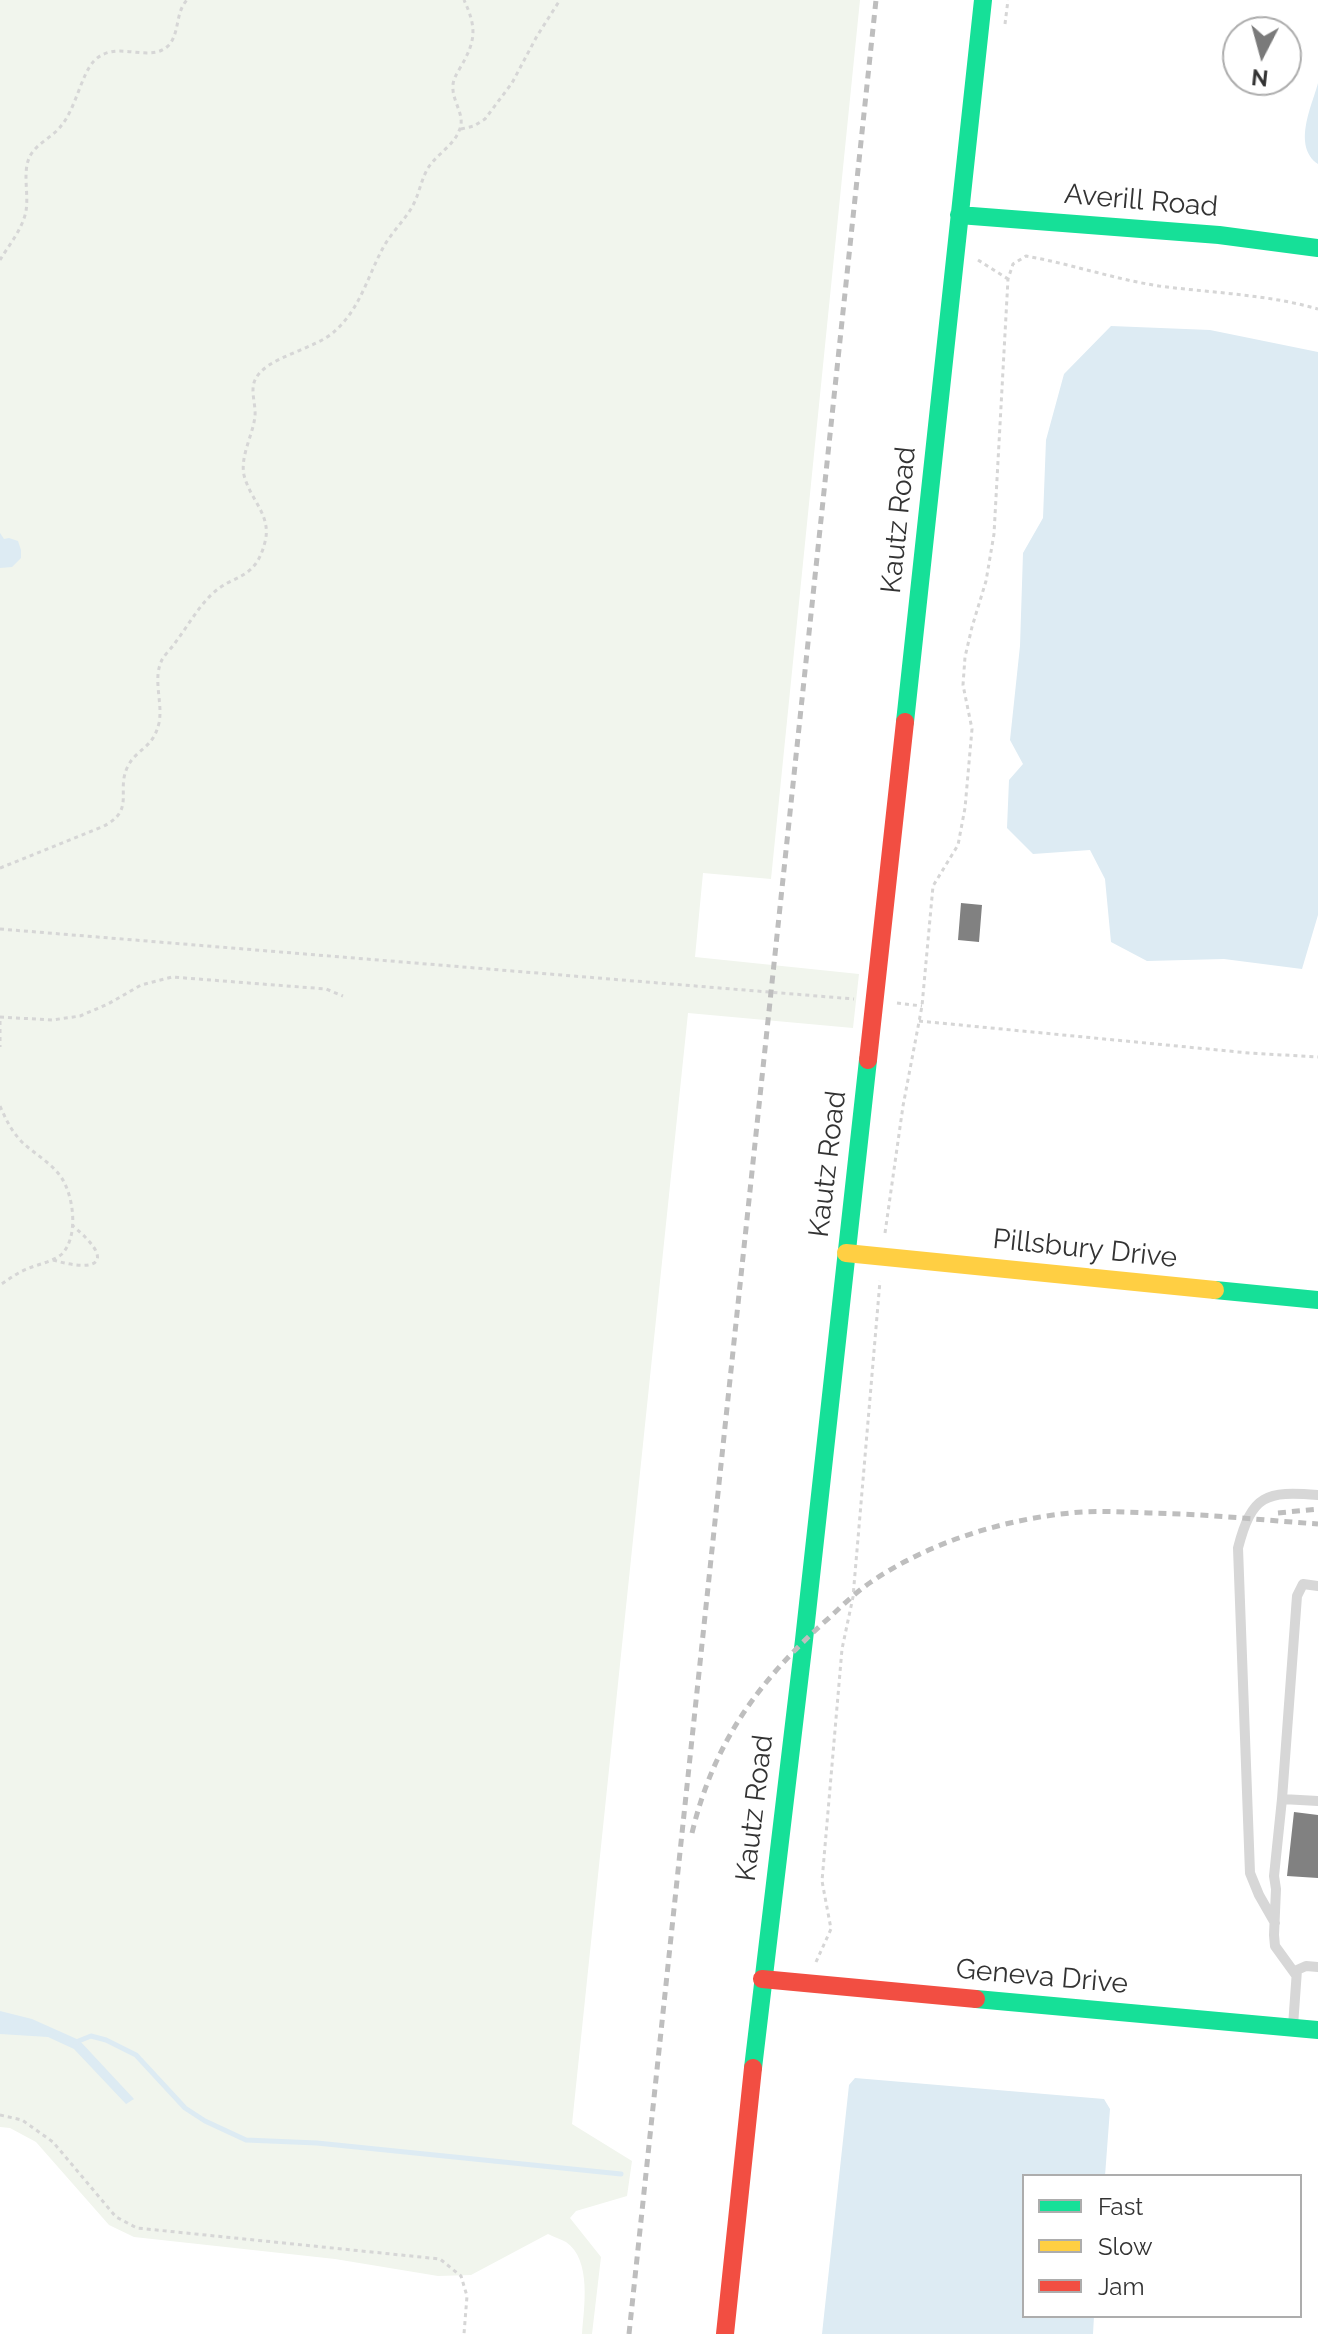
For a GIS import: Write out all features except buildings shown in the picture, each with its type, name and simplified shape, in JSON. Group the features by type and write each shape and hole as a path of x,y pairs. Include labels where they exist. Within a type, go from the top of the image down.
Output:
{"street":[{"name":"Kautz Road","path":"725,2334 762,1979 804,1640 875,1001 983,0"},
{"name":"Averill Road","path":"959,215 1219,235 1318,248"},
{"name":"Pillsbury Drive","path":"846,1253 1318,1300"},
{"name":"Geneva Drive","path":"762,1979 1318,2030"}],"lane":[{"path":"1275,1923 1250,1873 1238,1548 1245,1526 1258,1503 1274,1494 1318,1495"},
{"path":"1296,1975 1275,1946 1274,1876 1297,1596 1303,1584 1318,1586"},
{"path":"1282,1799 1318,1801"},
{"path":"1293,2028 1297,1970 1306,1966 1318,1967"}],"path":[{"path":"0,260 26,212 31,154 61,127 73,107 87,69 106,52 149,52 169,44 175,34 181,6 187,0"},
{"path":"0,868 102,827 120,814 124,806 126,770 153,739 158,725 161,661 213,593 246,575 258,560 268,529 244,473 255,412 253,383 270,364 309,348 336,331 368,285 394,229 412,208 428,168 461,129 462,120 453,90 454,77 471,46 474,30 464,0"},
{"path":"461,129 485,119 512,83 560,0"},
{"path":"806,1984 831,1929 822,1881 842,1649 853,1597 882,1257 903,1106 922,1006 933,886 958,845 965,808 972,729 963,685 965,657 993,546 1008,279 1013,264 1026,256 1104,276 1277,300 1318,309"},
{"path":"0,929 922,1006"},
{"path":"0,1047 0,1019 52,1020 80,1016 141,985 172,977 326,989 343,996"},
{"path":"919,1021 1318,1057"},
{"path":"0,1106 8,1124 23,1142 64,1181 73,1226 62,1253 53,1260 23,1270 0,1285"},
{"path":"53,1260 88,1267 98,1258 90,1241 73,1226"},
{"path":"0,2115 22,2120 53,2142 116,2217 137,2228 440,2259 461,2276 467,2296 464,2334"}],"shaded area":[{"path":"0,0 860,0 771,879 703,873 695,957 859,974 853,1028 688,1013 572,2124 632,2161 627,2196 576,2211 570,2218 601,2257 592,2334 582,2334 585,2298 580,2260 566,2242 548,2234 471,2275 438,2276 335,2259 134,2237 109,2225 36,2142 10,2128 0,2127"},
{"path":"1318,83 1318,164 1310,156 1305,137"},
{"path":"1111,326 1210,330 1318,352 1318,915 1302,969 1224,959 1147,961 1111,942 1105,879 1090,850 1033,854 1007,828 1009,780 1023,764 1010,740 1020,646 1023,553 1043,518 1046,440 1064,374"},
{"path":"0,533 4,539 18,541 21,558 12,567 0,568"},
{"path":"0,2011 32,2019 79,2040 134,2099 126,2104 74,2049 48,2037 0,2034"},
{"path":"855,2078 1104,2099 1110,2109 1105,2174 1022,2174 1022,2318 1094,2318 1093,2334 822,2334 849,2085"}],"waterway":[{"path":"76,2042 91,2036 136,2055 185,2108 246,2140 317,2143 621,2174"}],"railway":[{"path":"629,2334 876,0"},
{"path":"1278,1513 1318,1509"},
{"path":"692,1833 713,1769 761,1688 805,1640 855,1594 916,1556 966,1536 1018,1521 1080,1512 1191,1515 1318,1524"}],"traffic: fast":[{"path":"905,722 983,0"},
{"path":"959,215 1219,235 1318,248"},
{"path":"753,2068 868,1060"},
{"path":"1215,1290 1318,1300"},
{"path":"976,1999 1318,2030"}],"traffic: slow":[{"path":"846,1253 1215,1290"}],"traffic: jam":[{"path":"868,1060 905,722"},
{"path":"762,1979 976,1999"},
{"path":"725,2334 753,2068"}]}
